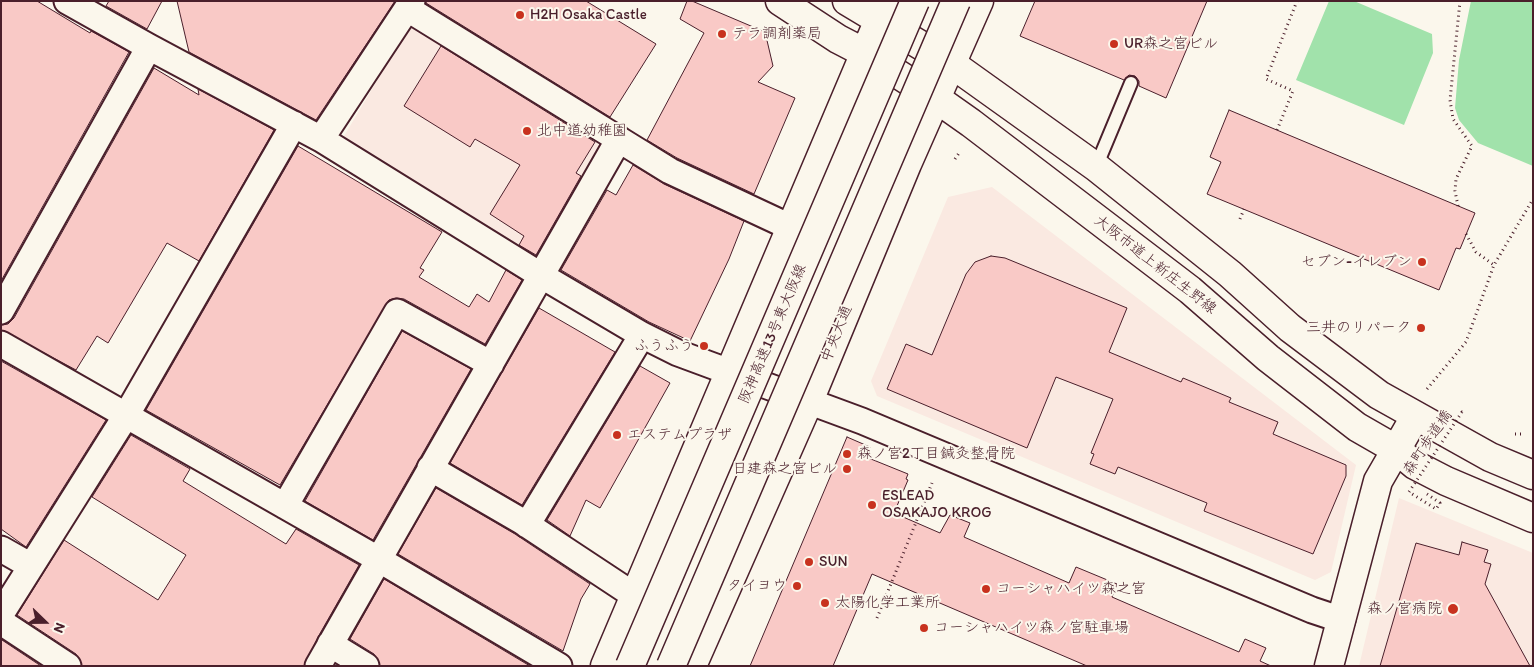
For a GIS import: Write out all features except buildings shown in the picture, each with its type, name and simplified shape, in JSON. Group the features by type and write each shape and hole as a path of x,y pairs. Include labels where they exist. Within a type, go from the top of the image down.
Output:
{"main road":[{"name":"大阪市道上新庄生野線","path":"780,1 838,40 865,53 937,99 1190,290 1268,358 1350,421 1397,450 1415,465 1446,481 1533,518"},
{"path":"847,1 883,11 952,64 1096,167 1230,274 1290,328 1379,395 1490,457 1533,475"},
{"name":"阪神高速13号東大阪線","path":"630,666 915,1"},
{"path":"671,666 956,1"},
{"name":"中央大通","path":"692,666 810,401 907,164 979,1"},
{"path":"604,666 883,11"},
{"path":"1329,666 1378,481 1416,417"}],"street":[{"path":"67,1 322,139 542,276 642,335 678,353 862,421 1312,610 1342,620"},
{"path":"322,139 410,5 670,171 790,227"},
{"path":"1,310 149,47"},
{"path":"1,614 127,414 294,124"},
{"path":"318,666 619,140"},
{"path":"285,506 397,312 491,364"},
{"path":"527,525 642,335"},
{"path":"1,344 127,414 559,666"},
{"path":"430,468 527,525 635,596"},
{"path":"1,549 31,566"},
{"path":"1,622 68,666"},
{"path":"330,644 366,666"}],"lane":[{"path":"1096,167 1131,83"}],"path":[{"path":"1277,130 1294,91 1266,79 1297,1"},
{"path":"1458,206 1455,191 1456,179 1472,146 1453,119 1450,100 1460,1"},
{"path":"955,159 959,152"},
{"path":"1426,390 1466,342 1494,265 1533,199"},
{"path":"1240,219 1244,209"},
{"path":"1466,234 1476,252 1494,265"},
{"name":"森町歩道橋","path":"1427,494 1440,503 1436,509 1409,492 1462,412 1465,413"},
{"path":"877,618 932,483"}],"shaded area":[{"path":"410,25 608,145 537,262 340,143"},
{"path":"992,187 1356,465 1331,572 1315,580 877,396 871,381 948,197"},
{"name":"森ノ宮病院","path":"1399,498 1533,553 1533,666 1359,666"}],"green space":[{"path":"1329,1 1354,1 1432,34 1433,53 1404,125 1296,80"},
{"path":"1471,1 1533,1 1533,166 1478,143 1459,120 1455,108 1459,60"}],"place":[{"name":"H2H Osaka Castle","path":"520,15"},
{"name":"テラ調剤薬局","path":"722,34"},
{"name":"UR森之宮ビル","path":"1114,44"},
{"name":"北中道幼稚園","path":"527,131"},
{"name":"セブン-イレブン","path":"1422,262"},
{"name":"三井のリパーク","path":"1421,328"},
{"name":"ふうふう","path":"704,346"},
{"name":"エステムプラザ","path":"617,435"},
{"name":"森ノ宮2丁目鍼灸整骨院","path":"847,454"},
{"name":"日建森之宮ビル","path":"847,469"},
{"name":"ESLEAD OSAKAJO KROG","path":"872,505"},
{"name":"SUN","path":"809,562"},
{"name":"タイヨウ","path":"797,586"},
{"name":"コーシャハイツ森之宮","path":"986,589"},
{"name":"太陽化学工業所","path":"825,603"},
{"name":"森ノ宮病院","path":"1453,609"},
{"name":"コーシャハイツ森ノ宮駐車場","path":"924,628"}]}
